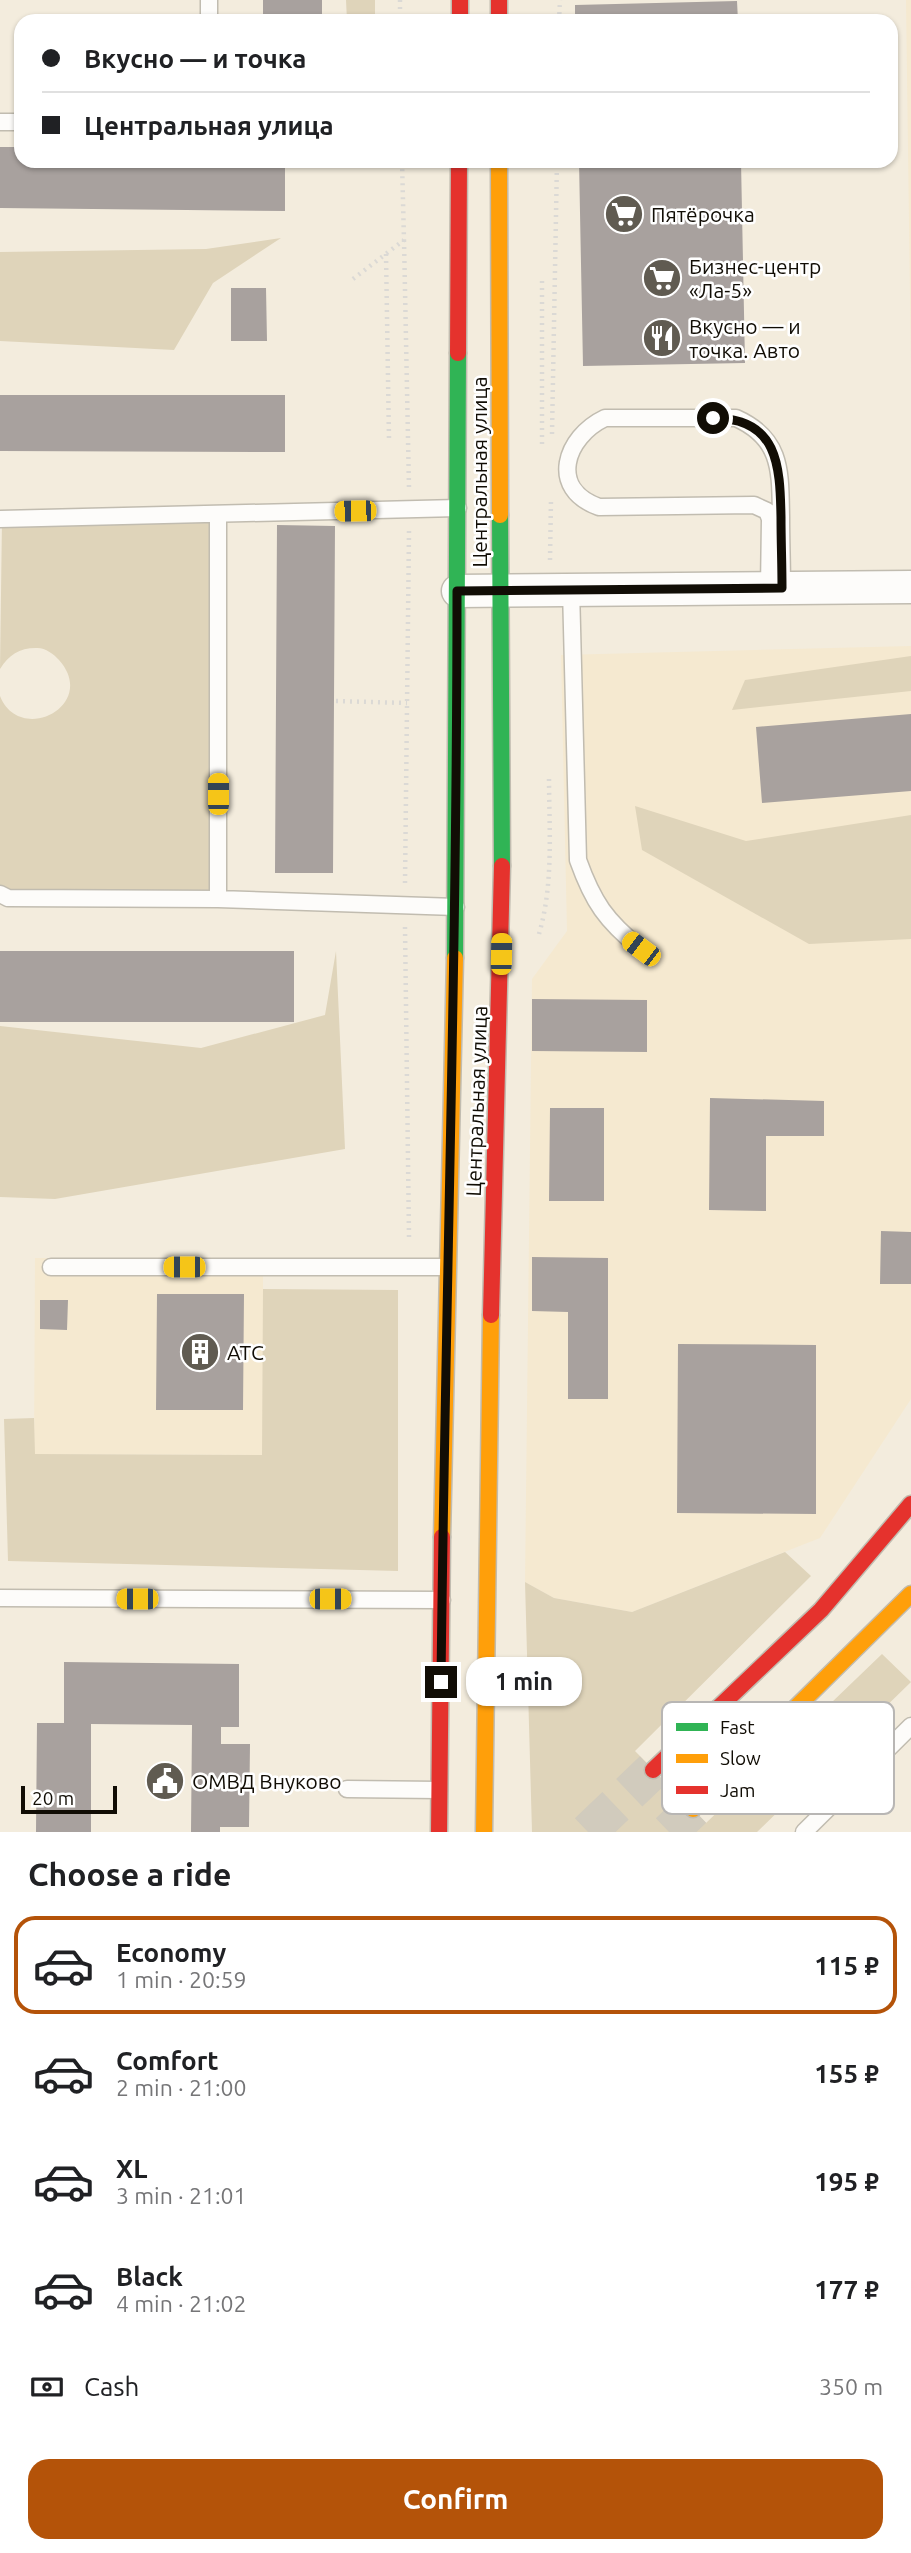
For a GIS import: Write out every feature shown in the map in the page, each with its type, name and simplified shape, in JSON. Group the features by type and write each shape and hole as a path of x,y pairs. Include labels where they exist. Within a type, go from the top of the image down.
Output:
{"main road":[{"name":"Центральная улица","path":"439,1832 447,1267 456,907 459,168"},
{"name":"Центральная улица","path":"484,1832 489,1392 502,926 499,168"},
{"path":"725,1702 818,1615 851,1580 911,1504"},
{"path":"802,1702 911,1594"},
{"path":"653,1770 662,1762"}],"street":[{"path":"457,591 911,587"}],"lane":[{"path":"605,418 736,418 765,436 780,471 776,588 767,511 754,505 599,507 586,502 572,486 567,471 568,456 578,439 591,425 605,418"},
{"path":"0,519 457,508"},
{"path":"218,514 218,899"},
{"path":"571,589 578,860 592,898 614,928 641,949"},
{"path":"0,894 8,898 218,899 456,907"},
{"path":"51,1267 447,1267"},
{"path":"0,1598 442,1600"},
{"path":"894,1743 911,1726"},
{"path":"347,1789 440,1790"},
{"path":"804,1832 822,1814"}],"path":[{"path":"402,168 409,510"},
{"path":"353,279 404,240"},
{"path":"386,254 389,440"},
{"path":"542,281 542,444"},
{"path":"336,701 407,703"}],"shaded area":[{"path":"346,0 375,0 375,14 347,14"},
{"path":"906,0 911,0 911,371"},
{"path":"281,238 213,283 174,350 0,341 0,252 206,249"},
{"path":"218,514 218,899 0,894 0,696 10,711 23,718 38,718 52,714 63,704 69,692 69,677 59,660 52,653 39,648 20,651 11,656 0,669 2,519"},
{"path":"911,646 911,1399 820,1538 632,1612 554,1598 525,1582 532,979 567,931 561,655"},
{"path":"911,656 911,691 732,710 745,680"},
{"path":"635,806 746,841 911,815 911,939 809,944 642,850"},
{"path":"336,951 345,1149 55,1199 0,1197 0,1026 201,1048 325,1015"},
{"path":"35,1258 263,1259 263,1455 34,1454"},
{"path":"263,1289 398,1290 398,1571 8,1561 4,1419 34,1418 35,1454 262,1455"},
{"path":"785,1552 811,1576 684,1702 662,1702 662,1724 635,1751 662,1778 662,1814 697,1814 706,1823 715,1814 775,1814 757,1832 532,1832 525,1582 554,1598 632,1612"},
{"path":"882,1654 911,1682 890,1702 832,1702"}],"building":[{"path":"263,0 322,0 322,14 263,14"},
{"path":"737,1 738,14 575,14 575,5"},
{"path":"0,147 14,147 14,168 285,168 285,211 0,208"},
{"name":"Бизнес-центр «Ла-5»","path":"579,168 741,168 745,363 583,366"},
{"path":"231,288 266,288 267,341 231,341"},
{"path":"0,395 285,395 285,452 0,451"},
{"path":"277,525 335,526 333,873 275,873"},
{"path":"911,714 911,791 762,803 756,727"},
{"path":"0,951 294,951 294,1022 0,1022"},
{"path":"532,999 647,1000 647,1052 532,1051"},
{"path":"710,1098 824,1101 824,1136 766,1136 766,1211 709,1210"},
{"path":"550,1108 604,1108 604,1201 549,1201"},
{"path":"881,1231 911,1232 911,1284 880,1284"},
{"path":"532,1257 608,1258 608,1399 568,1399 568,1312 532,1311"},
{"name":"АТС","path":"157,1294 244,1294 243,1410 156,1410"},
{"path":"40,1300 68,1300 67,1330 40,1329"},
{"path":"678,1344 816,1345 816,1514 677,1513"},
{"path":"64,1662 239,1664 239,1727 221,1727 221,1744 250,1744 249,1827 220,1827 220,1832 191,1832 192,1725 91,1724 91,1832 36,1832 37,1723 64,1723"}],"tunnel":[{"path":"588,1832 653,1770"},
{"path":"669,1832 688,1814"}],"traffic: fast":[{"path":"455,958 458,353"},
{"path":"500,515 502,866"}],"traffic: slow":[{"path":"499,168 500,515"},
{"path":"442,1537 455,958"},
{"path":"484,1832 491,1315"},
{"path":"801,1702 911,1594"}],"traffic: jam":[{"path":"460,0 460,14"},
{"path":"499,0 499,14"},
{"path":"458,353 459,168"},
{"path":"491,1315 502,866"},
{"path":"724,1702 821,1610 911,1504"},
{"path":"439,1832 442,1537"},
{"path":"653,1770 662,1761"}],"place":[{"name":"Пятёрочка","path":"624,214"},
{"name":"Бизнес-центр «Ла-5»","path":"662,278"},
{"name":"Вкусно — и точка. Авто","path":"662,338"},
{"name":"АТС","path":"200,1352"},
{"name":"ОМВД Внуково","path":"165,1781"}],"route":[{"path":"441,1682 443,1384 456,907 457,591 782,588 780,471 774,452 765,436 749,424 736,418 713,418"}]}
